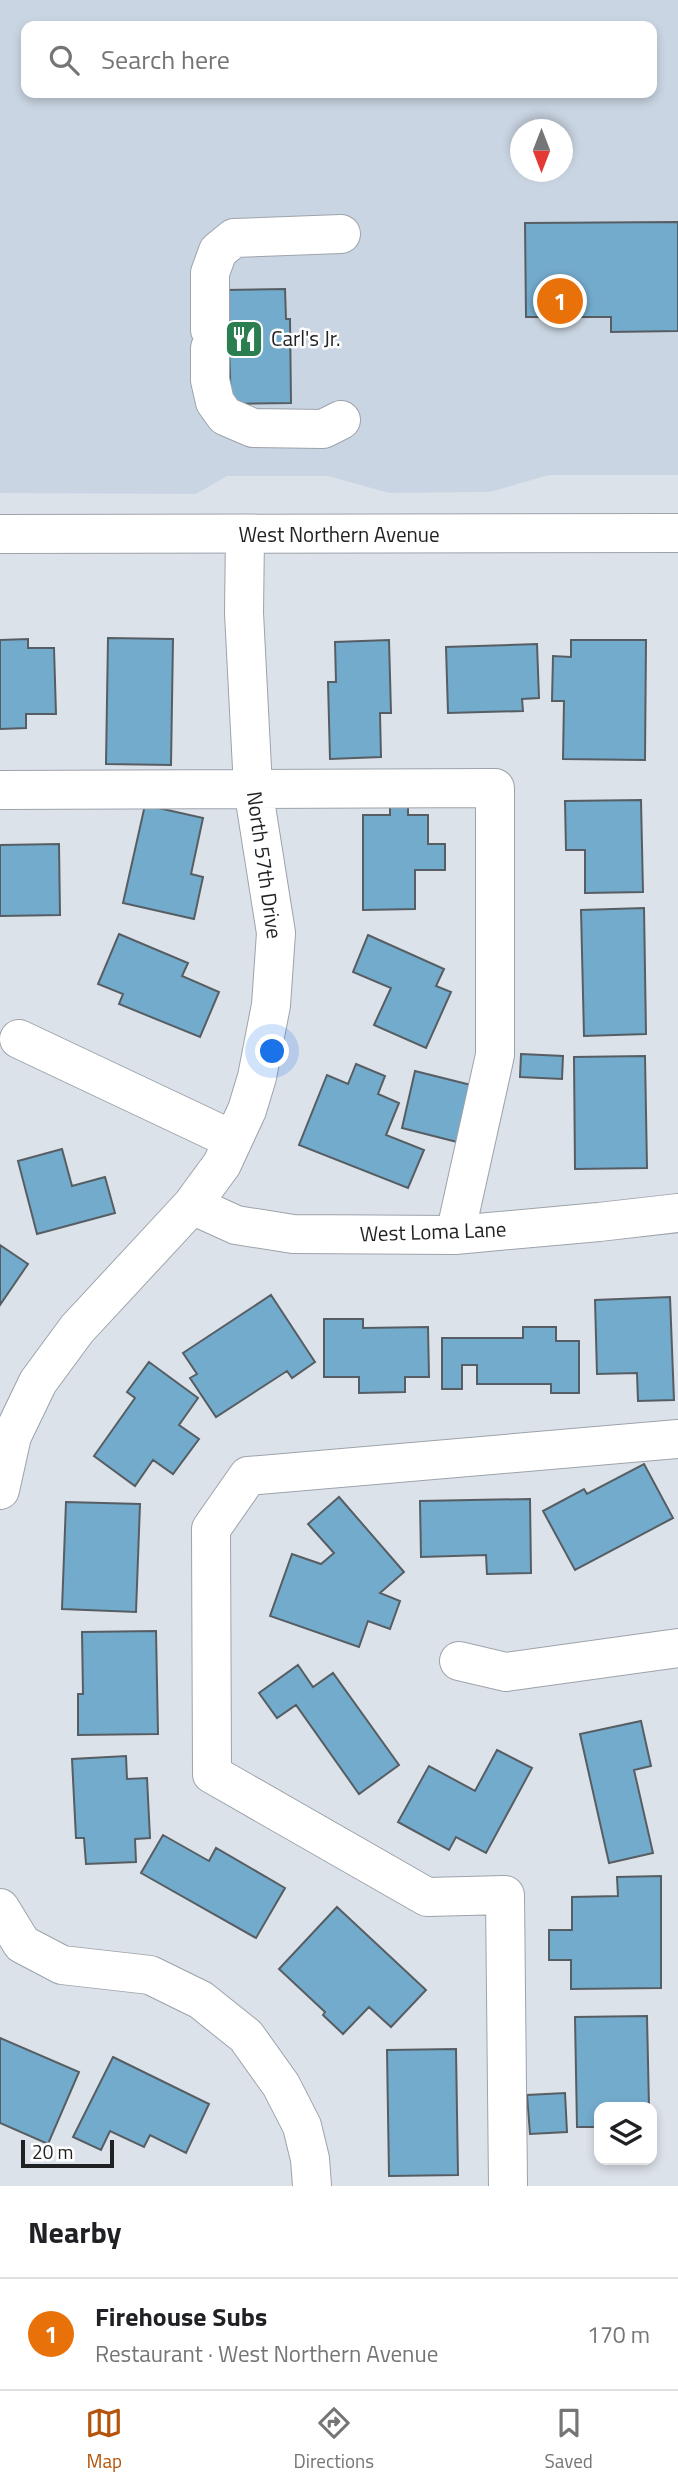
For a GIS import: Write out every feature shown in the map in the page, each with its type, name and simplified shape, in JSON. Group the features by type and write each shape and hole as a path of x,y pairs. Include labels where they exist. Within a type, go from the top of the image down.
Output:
{"street":[{"path":"341,234 234,238 218,251 210,273 213,391 215,402 225,416 253,428 323,429 341,420"},
{"name":"West Northern Avenue","path":"0,534 678,533"},
{"name":"North 57th Drive","path":"0,1490 12,1436 38,1382 77,1329 192,1205 222,1164 247,1110 257,1077 271,1005 276,933 253,788 244,613 245,535"},
{"path":"0,790 495,788 495,1055 455,1235"},
{"path":"19,1039 233,1140"},
{"name":"West Loma Lane","path":"192,1205 236,1225 293,1234 455,1235 678,1213"},
{"path":"508,2186 505,1895 427,1897 212,1774 211,1529 248,1476 678,1439"},
{"path":"459,1661 506,1672 678,1648"},
{"path":"0,1908 22,1944 62,1965 149,1975 201,2000 246,2036 281,2085 302,2126 310,2159 312,2186"}],"shaded area":[{"path":"0,0 678,0 678,475 549,475 490,492 389,493 328,476 227,476 196,494 0,493"}],"building":[{"path":"678,222 678,331 611,332 611,317 526,317 525,223"},
{"name":"Carl's Jr.","path":"285,289 286,319 290,319 291,403 231,404 229,348 198,348 225,290"},
{"path":"108,638 173,639 171,765 106,764"},
{"path":"28,639 28,648 54,648 56,714 26,714 26,728 0,729 0,640"},
{"path":"389,640 391,713 380,713 381,757 330,759 328,682 336,682 335,642"},
{"path":"571,640 646,640 645,760 563,759 564,701 552,701 553,656 571,657"},
{"path":"537,644 539,698 522,699 523,711 448,713 446,647"},
{"path":"390,800 408,800 408,815 428,815 428,844 445,844 445,870 415,870 415,909 363,910 363,815 390,815"},
{"path":"641,800 643,892 585,893 585,850 566,850 565,801"},
{"path":"145,805 203,818 191,874 203,877 194,919 123,903"},
{"path":"59,844 60,915 0,916 0,845"},
{"path":"644,908 646,1034 584,1036 581,910"},
{"path":"119,934 188,963 182,976 219,992 200,1037 119,1004 123,994 98,984"},
{"path":"368,935 444,969 436,986 451,992 426,1048 374,1025 391,988 353,972"},
{"path":"521,1054 563,1056 562,1079 520,1077"},
{"path":"645,1056 647,1168 575,1169 574,1057"},
{"path":"356,1064 385,1076 378,1094 399,1103 386,1135 424,1150 408,1188 299,1145 327,1075 348,1084"},
{"path":"415,1071 475,1086 461,1143 402,1128"},
{"path":"62,1149 72,1186 105,1177 115,1213 37,1234 18,1161"},
{"path":"0,1245 28,1264 0,1305"},
{"path":"271,1295 315,1362 292,1378 287,1371 216,1417 190,1378 197,1374 183,1353"},
{"path":"670,1297 674,1400 638,1401 637,1373 597,1374 595,1300"},
{"path":"324,1319 363,1319 363,1328 428,1327 429,1377 405,1377 405,1392 359,1393 359,1377 324,1377"},
{"path":"523,1327 556,1327 556,1341 579,1341 579,1393 551,1393 551,1384 477,1384 477,1365 462,1365 462,1389 442,1389 442,1338 523,1338"},
{"path":"149,1362 198,1398 179,1425 199,1439 173,1474 153,1460 135,1486 94,1456 135,1398 127,1392"},
{"path":"644,1464 673,1518 575,1570 543,1511 584,1489 587,1494"},
{"path":"339,1497 404,1572 380,1593 400,1601 390,1629 368,1621 359,1647 270,1616 292,1554 321,1564 334,1553 308,1524"},
{"path":"530,1499 531,1573 487,1574 486,1555 421,1557 420,1501"},
{"path":"66,1502 140,1504 136,1612 62,1609"},
{"path":"156,1631 158,1734 78,1735 78,1694 83,1694 82,1632"},
{"path":"298,1665 313,1687 333,1673 399,1765 359,1794 296,1705 277,1718 259,1693"},
{"path":"641,1721 651,1766 634,1770 653,1853 609,1863 580,1734"},
{"path":"497,1750 532,1768 486,1853 456,1837 449,1850 398,1822 429,1766 475,1791"},
{"path":"126,1756 127,1779 147,1778 150,1838 135,1839 136,1862 86,1864 84,1838 76,1838 72,1759"},
{"path":"163,1835 209,1861 216,1848 285,1888 256,1938 141,1873"},
{"path":"661,1876 661,1988 571,1989 571,1960 549,1960 549,1930 572,1930 572,1897 618,1896 617,1877"},
{"path":"337,1907 426,1990 391,2027 369,2007 343,2034 323,2015 325,2012 279,1969"},
{"path":"647,2016 649,2102 594,2102 594,2127 577,2127 575,2017"},
{"path":"0,2038 79,2072 48,2144 0,2123"},
{"path":"456,2049 458,2175 389,2176 387,2050"},
{"path":"113,2057 209,2104 186,2153 150,2135 144,2147 110,2131 101,2150 73,2137"},
{"path":"565,2093 567,2132 530,2134 527,2095"}],"place":[{"name":"Firehouse Subs","path":"560,301"},
{"name":"Carl's Jr.","path":"244,339"}]}
